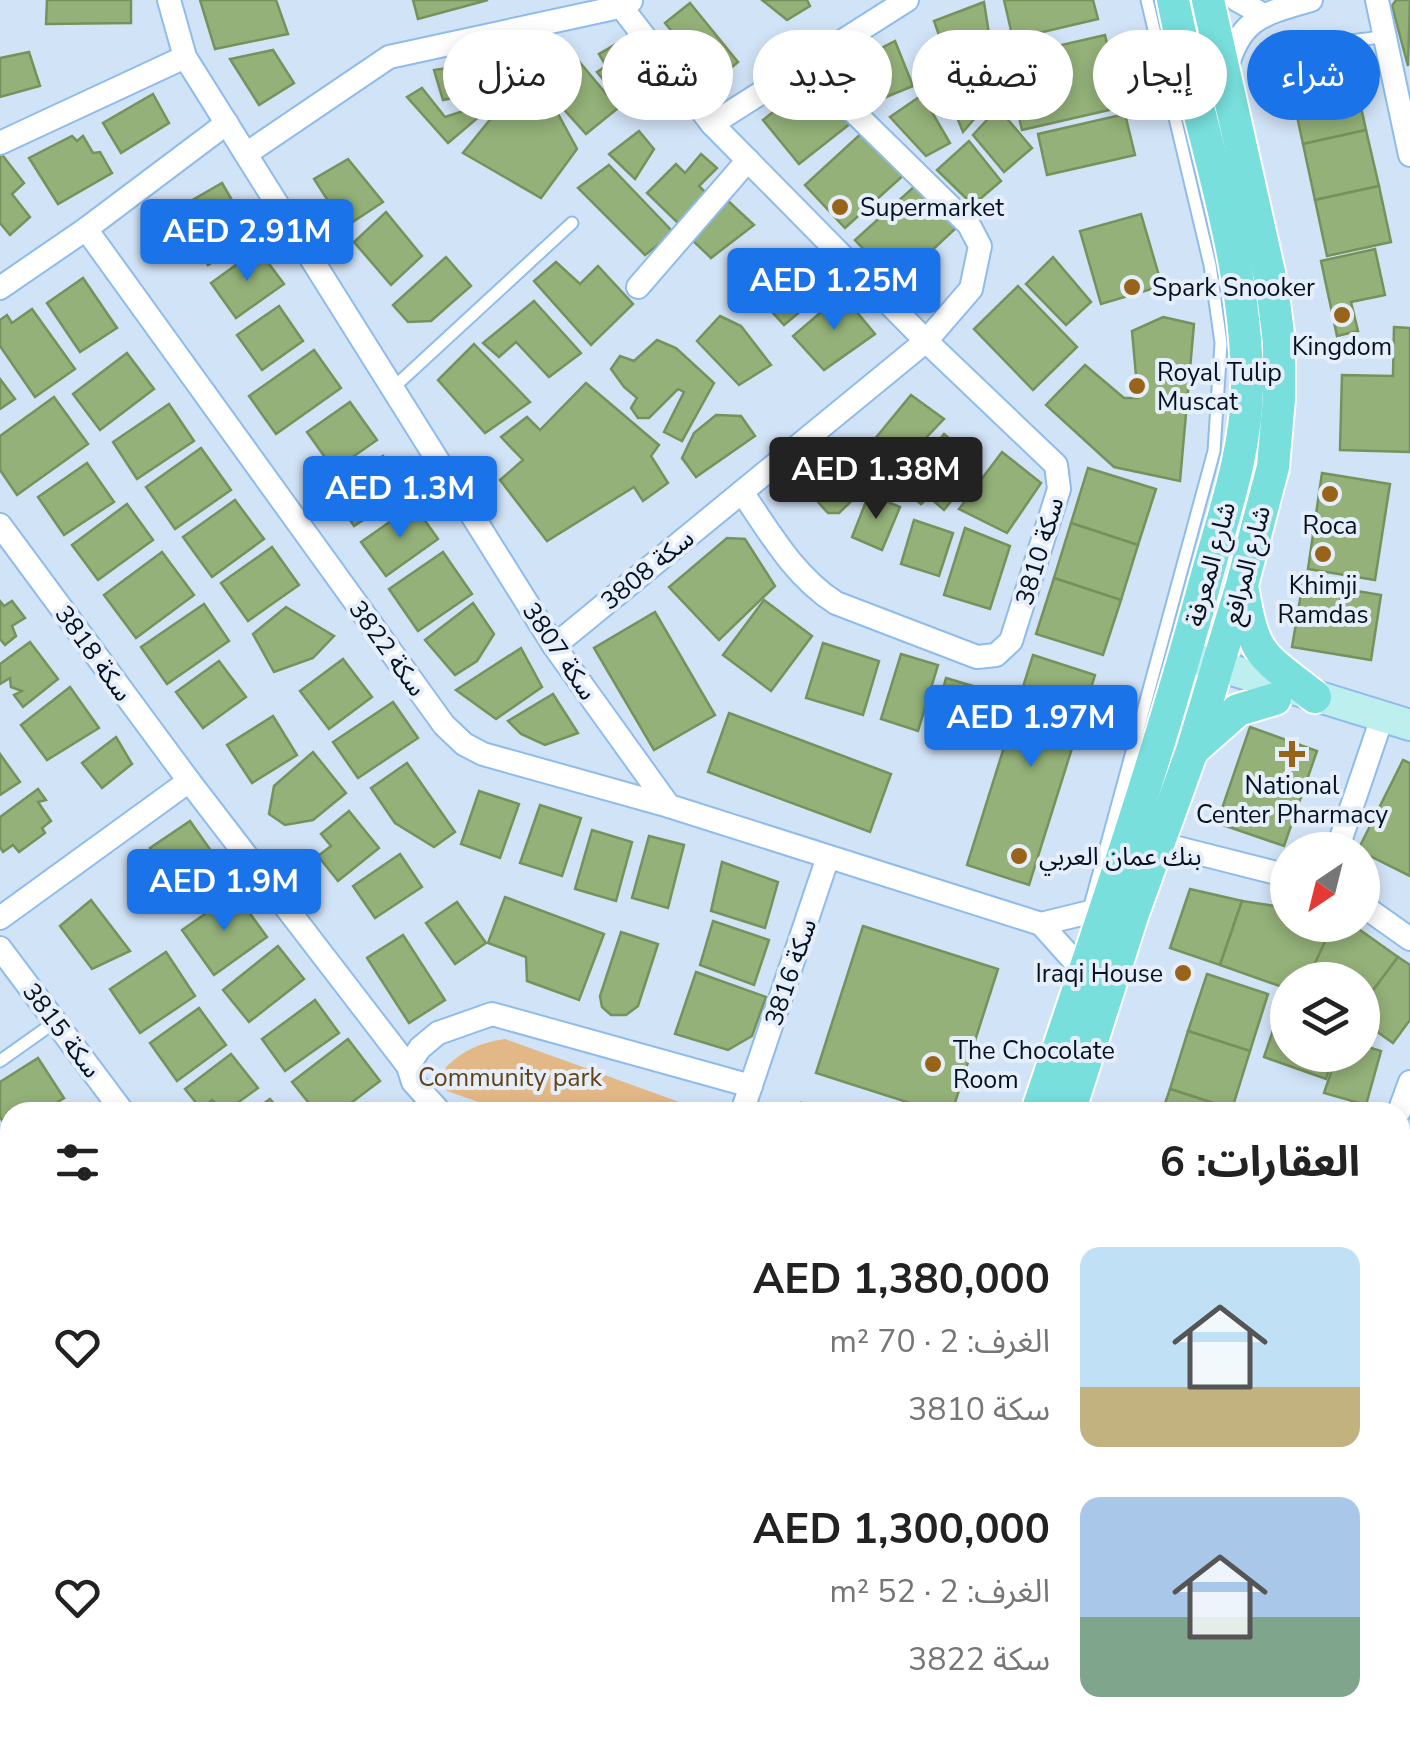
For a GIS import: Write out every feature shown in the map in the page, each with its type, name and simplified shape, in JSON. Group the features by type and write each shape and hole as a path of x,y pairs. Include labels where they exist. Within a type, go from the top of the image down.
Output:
{"main road":[{"name":"شارع المعرفة","path":"1040,1102 1084,972 1097,910 1183,663 1234,465 1247,388 1238,286 1174,0"},
{"name":"شارع المرافع","path":"1208,0 1215,30"},
{"name":"شارع المرافع","path":"1073,1102 1192,751 1273,467 1279,342 1272,286 1227,78"},
{"path":"1201,500 1234,465"},
{"path":"1242,585 1249,631 1255,642 1271,663 1315,697"},
{"path":"1192,751 1238,710 1275,698"}],"street":[{"name":"سكة 3807","path":"169,0 186,57 227,124 554,646 669,806"},
{"path":"860,30 907,0"},
{"path":"1236,0 1262,14"},
{"path":"1227,68 1231,50 1242,31 1262,14 1311,0"},
{"path":"1377,0 1410,155"},
{"path":"246,154 389,56 623,2"},
{"name":"سكة 3810","path":"623,2 712,124 926,341 1056,464 1060,489 1010,641 996,655 977,657 826,597 799,574 742,492"},
{"path":"0,143 186,57"},
{"path":"712,124 753,98"},
{"name":"سكة 3808","path":"554,646 926,341 971,289 980,246 969,225 862,120"},
{"path":"0,288 227,124"},
{"path":"638,287 748,160"},
{"name":"سكة 3822","path":"86,229 444,725 464,744 484,754 669,806"},
{"name":"سكة 3818","path":"0,525 189,781 408,1066 413,1082 431,1102"},
{"path":"1183,663 1396,720 1345,832"},
{"path":"1215,673 1275,698 1315,697"},
{"path":"0,918 189,781"},
{"path":"669,806 1042,924 1084,972"},
{"path":"1158,843 1270,871"},
{"name":"سكة 3816","path":"745,1102 828,857"},
{"path":"1042,924 1097,910"},
{"path":"1380,918 1410,939"},
{"name":"سكة 3815","path":"0,948 116,1102"},
{"path":"408,1066 420,1048 438,1033 492,1014 751,1086"}],"lane":[{"path":"1097,910 1214,451 1221,343 1210,266 1147,0"},
{"path":"1380,37 1385,36"},
{"path":"393,388 572,223"},
{"path":"0,1060 56,1022"}],"green space":[{"name":"Community park","path":"505,1039 679,1102 478,1102 447,1091 446,1067 473,1048"}],"building":[{"path":"47,0 131,0 131,23 46,24"},
{"path":"200,0 276,0 288,34 215,49"},
{"path":"413,0 488,0 418,19"},
{"path":"762,0 807,0 810,6 787,20"},
{"path":"1004,0 1093,0 1098,19 1051,30 1011,30"},
{"path":"1396,0 1410,0 1408,66 1392,6"},
{"path":"984,2 988,30 937,30 934,21"},
{"path":"690,3 712,30 671,30 665,23"},
{"path":"1093,38 1093,114 1073,118 1073,42"},
{"path":"895,41 912,86 892,95"},
{"path":"273,50 294,83 259,105 230,59"},
{"path":"29,52 40,86 0,97 0,58"},
{"path":"582,65 602,89 603,120 586,134 573,120 582,120"},
{"path":"443,69 443,100 434,70"},
{"path":"422,88 443,114 443,120 475,120 448,143 407,97"},
{"path":"153,94 169,123 121,153 103,123"},
{"path":"912,102 912,120 937,120 950,143 926,156 892,116"},
{"path":"490,120 561,120 577,149 541,198 463,153"},
{"path":"763,120 849,120 851,123 799,164"},
{"path":"958,120 973,120 963,132"},
{"path":"987,120 1008,120 1032,148 1004,172 973,135"},
{"path":"1020,120 1065,120 1022,130"},
{"path":"1099,120 1126,120 1135,155 1047,175 1038,134"},
{"path":"1298,120 1364,120 1366,130 1303,144"},
{"path":"866,129 906,173 845,228 805,185"},
{"path":"1366,130 1379,186 1315,200 1303,144"},
{"path":"639,131 654,149 635,179 609,154"},
{"path":"72,136 77,141 83,136 93,153 100,152 112,173 58,204 29,158"},
{"path":"969,141 1001,181 973,205 937,170"},
{"path":"0,152 24,183 12,194 30,217 10,235 0,223"},
{"path":"701,154 717,168 699,186 707,194 678,223 647,193 676,164 685,173"},
{"path":"348,159 383,202 345,227 314,179"},
{"path":"609,165 674,233 645,255 578,188"},
{"path":"222,183 254,238 208,265 177,209"},
{"path":"916,185 956,228 896,284 855,240"},
{"path":"1379,186 1391,242 1327,256 1315,200"},
{"path":"726,199 754,225 711,258 688,236"},
{"path":"386,212 422,256 391,285 354,242"},
{"path":"1141,214 1162,286 1101,304 1080,231"},
{"path":"258,249 284,284 236,318 211,283"},
{"path":"1375,249 1385,295 1351,302 1358,331 1337,336 1321,261"},
{"path":"793,251 825,291 784,325 749,287"},
{"path":"446,257 471,286 431,321 408,322 393,305"},
{"path":"1053,257 1091,302 1066,325 1026,284"},
{"path":"556,262 580,284 598,266 633,304 591,345 534,281"},
{"path":"83,278 117,328 80,352 47,303"},
{"path":"1018,286 1077,347 1033,390 974,329"},
{"path":"842,294 875,334 824,370 793,336"},
{"path":"534,301 581,353 549,377 516,342 499,357 483,343"},
{"path":"279,306 303,341 262,370 237,335"},
{"path":"32,309 75,369 35,397 0,346 0,320 7,315 12,323"},
{"path":"720,316 741,326 771,365 739,385 697,341"},
{"path":"1163,317 1194,324 1180,481 1114,467 1046,405 1085,365 1124,398 1138,398 1132,331"},
{"path":"1394,327 1410,328 1410,452 1340,450 1342,375 1393,376"},
{"path":"657,340 676,348 714,383 682,441 664,432 684,392 678,389 649,418 638,418 631,408 637,398 611,369 620,356 634,361"},
{"path":"474,344 530,402 485,433 438,380"},
{"path":"314,350 341,388 276,434 249,396"},
{"path":"127,353 154,389 100,430 73,394"},
{"path":"0,379 15,399 0,409"},
{"path":"586,383 659,445 651,456 668,483 643,501 634,487 547,541 500,480 523,460 501,437 527,417 540,430"},
{"path":"911,395 944,419 896,469 869,446"},
{"path":"54,397 88,444 17,495 0,470 0,436"},
{"path":"350,402 377,440 334,470 307,432"},
{"path":"169,404 194,441 137,479 113,442"},
{"path":"716,415 741,416 755,436 696,477 682,458 694,433"},
{"path":"944,434 980,465 944,510 929,497 921,504 901,487"},
{"path":"201,448 231,490 175,529 146,487"},
{"path":"845,451 873,480 839,513 828,513 818,502 817,475"},
{"path":"1002,452 1041,483 1007,533 959,509"},
{"path":"383,456 406,492 354,526 330,490"},
{"path":"87,463 114,502 64,535 38,497"},
{"path":"1088,468 1156,489 1138,545 1071,523"},
{"path":"1322,473 1390,484 1375,580 1308,569"},
{"path":"869,494 900,507 882,550 852,537"},
{"path":"235,500 264,539 212,577 183,537"},
{"path":"127,504 153,540 98,580 72,545"},
{"path":"414,505 438,539 386,576 361,542"},
{"path":"914,520 953,533 939,576 901,564"},
{"path":"1071,523 1138,545 1121,600 1054,578"},
{"path":"965,528 1010,546 990,609 944,595"},
{"path":"727,538 745,539 775,586 719,640 669,587"},
{"path":"272,547 299,585 248,621 221,583"},
{"path":"162,552 194,595 136,638 104,595"},
{"path":"443,552 472,594 418,631 389,589"},
{"path":"1054,578 1121,600 1103,655 1036,634"},
{"path":"1303,582 1381,595 1371,660 1292,647"},
{"path":"764,600 812,636 771,691 723,655"},
{"path":"0,601 4,606 12,601 25,618 12,626 16,636 5,645 0,639"},
{"path":"473,603 494,634 477,661 455,675 425,640"},
{"path":"204,604 229,641 167,684 141,647"},
{"path":"286,607 334,636 313,658 274,672 253,634"},
{"path":"655,612 715,715 654,750 594,648"},
{"path":"30,642 58,679 23,707 14,695 22,691 11,687 10,678 0,684 0,664"},
{"path":"823,643 879,661 863,715 806,698"},
{"path":"521,648 542,687 496,719 456,690"},
{"path":"901,654 938,665 918,731 881,719"},
{"path":"1033,655 1095,675 1029,885 967,865"},
{"path":"343,659 372,697 329,729 300,691"},
{"path":"219,661 246,697 203,728 176,692"},
{"path":"946,678 990,691 974,748 930,735"},
{"path":"70,687 99,728 47,760 21,725"},
{"path":"553,694 578,733 545,745 521,734 508,721"},
{"path":"393,702 418,738 358,778 333,742"},
{"path":"729,713 891,774 870,832 708,772"},
{"path":"273,716 297,755 252,783 227,745"},
{"path":"1250,727 1317,751 1289,832 1270,832 1270,841 1217,823"},
{"path":"116,737 132,764 102,788 82,763"},
{"path":"313,752 346,793 313,820 285,825 269,814 274,786"},
{"path":"0,754 20,782 0,795"},
{"path":"1403,760 1410,763 1410,876 1380,861 1380,832 1367,832"},
{"path":"407,763 455,832 434,847 395,823 371,788"},
{"path":"38,789 46,800 38,802 51,821 42,828 45,833 19,852 13,845 3,852 0,817"},
{"path":"479,791 519,804 500,858 461,844"},
{"path":"540,805 581,818 562,876 520,863"},
{"path":"349,811 379,848 338,881 318,856 331,846 321,834"},
{"path":"190,821 226,872 191,897 150,848"},
{"path":"592,830 632,842 616,901 575,889"},
{"path":"649,836 684,845 668,908 632,898"},
{"path":"400,854 422,887 375,918 353,886"},
{"path":"722,862 778,882 765,928 711,911"},
{"path":"1190,889 1242,901 1220,965 1170,948"},
{"path":"235,893 267,937 214,975 182,930"},
{"path":"505,897 604,934 579,1000 527,981 526,957 488,943"},
{"path":"91,900 130,951 92,969 60,926"},
{"path":"1242,901 1270,905 1270,942 1325,942 1316,962 1270,962 1270,983 1220,965"},
{"path":"457,902 486,943 455,964 426,923"},
{"path":"713,921 769,940 754,985 700,965"},
{"path":"863,926 998,969 955,1102 907,1102 816,1073"},
{"path":"621,932 658,944 638,1006 626,1015 611,1015 602,1007 600,996"},
{"path":"403,935 445,1000 409,1023 367,958"},
{"path":"1325,942 1377,942 1398,957 1380,981 1380,962 1316,962"},
{"path":"278,946 304,979 249,1022 223,990"},
{"path":"166,952 195,996 140,1033 110,989"},
{"path":"1398,957 1410,965 1410,1020 1393,1043 1380,1034 1380,981"},
{"path":"696,972 766,997 752,1036 728,1050 675,1034"},
{"path":"1207,974 1268,994 1250,1051 1188,1031"},
{"path":"315,1000 339,1033 285,1071 262,1039"},
{"path":"199,1008 226,1045 177,1081 150,1043"},
{"path":"1188,1031 1250,1051 1234,1102 1210,1102 1170,1089"},
{"path":"348,1039 380,1081 352,1102 308,1102 292,1082"},
{"path":"231,1054 258,1088 239,1102 195,1102 185,1089"},
{"path":"38,1058 64,1098 58,1102 0,1102 0,1082"},
{"path":"1306,1072 1328,1072 1326,1079"},
{"path":"1331,1072 1375,1072 1367,1102 1324,1093"},
{"path":"1170,1089 1210,1102 1165,1102"}],"place":[{"name":"Supermarket","path":"840,207"},
{"name":"Spark Snooker","path":"1132,287"},
{"name":"Kingdom","path":"1342,315"},
{"name":"Royal Tulip Muscat","path":"1137,386"},
{"name":"Roca","path":"1330,494"},
{"name":"Khimji Ramdas","path":"1323,554"},
{"name":"National Center Pharmacy","path":"1292,754"},
{"name":"بنك عمان العربي","path":"1019,856"},
{"name":"Iraqi House","path":"1183,973"},
{"name":"The Chocolate Room","path":"933,1064"}]}
